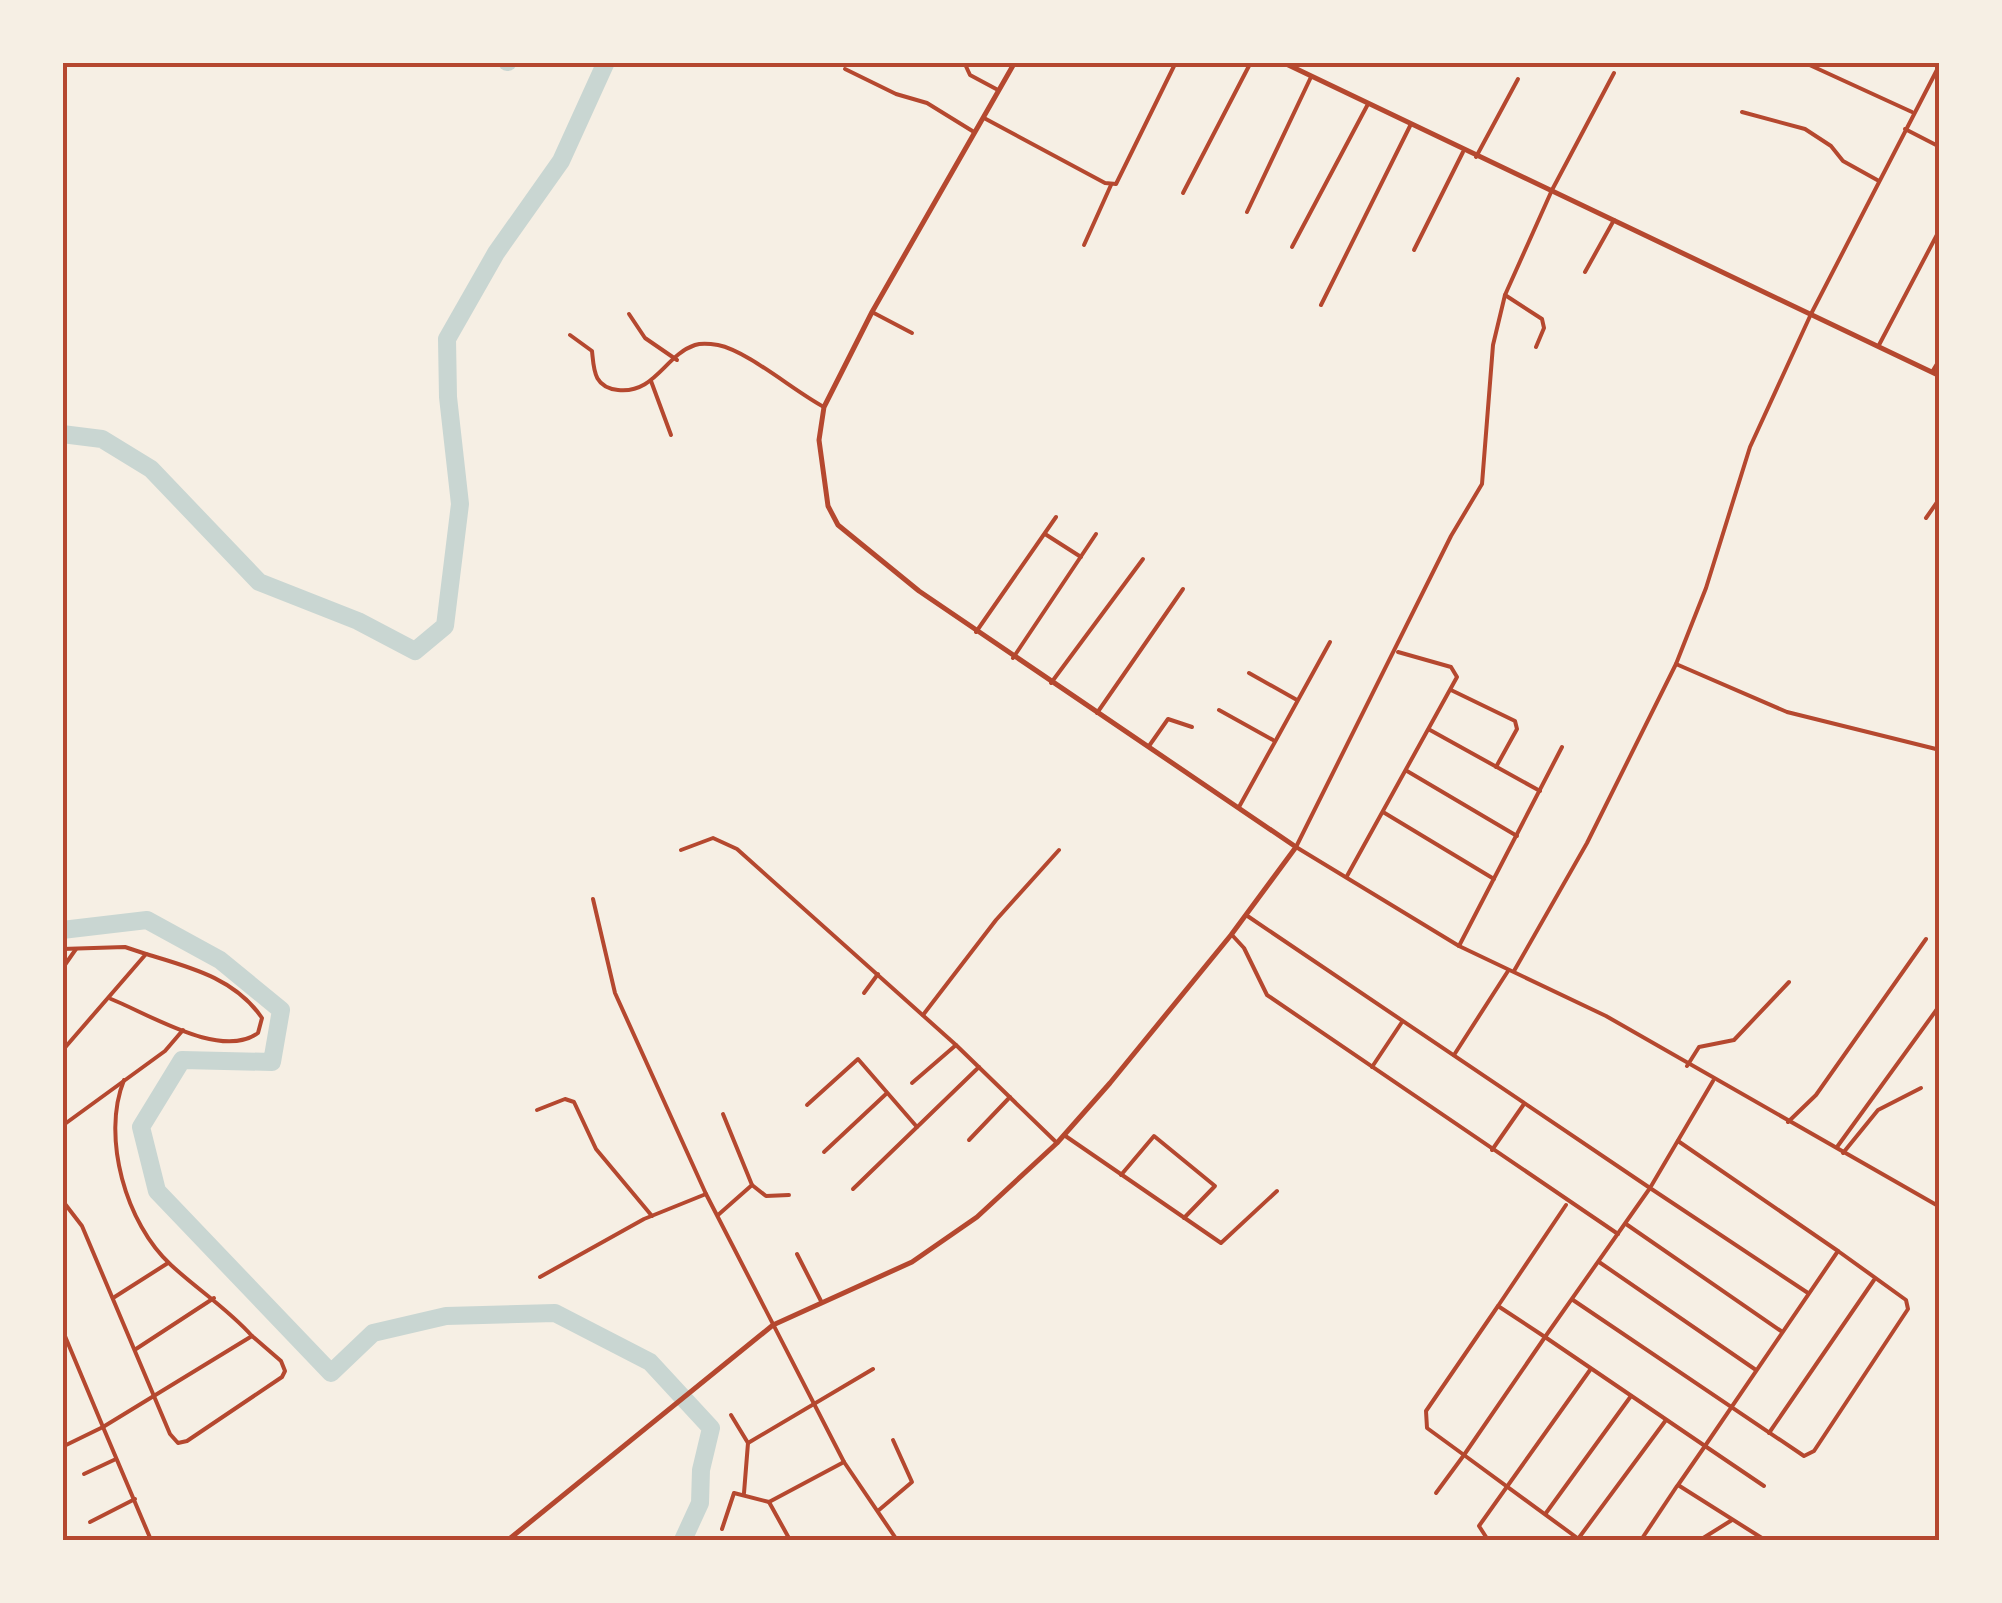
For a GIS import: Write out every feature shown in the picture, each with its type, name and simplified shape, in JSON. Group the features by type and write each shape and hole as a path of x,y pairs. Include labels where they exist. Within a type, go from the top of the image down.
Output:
{"street":[{"path":"964,62 970,75 998,90"},
{"path":"1015,62 872,312 824,408 820,463 828,506 838,525 1013,658 1296,846 1458,946 1606,1016 1713,1081 1940,1206"},
{"path":"1084,245 1176,62"},
{"path":"1183,193 1251,62"},
{"path":"1282,62 1463,152 1552,190 1940,376"},
{"path":"1804,62 1912,112"},
{"path":"1454,1055 1510,972 1596,826 1676,664 1706,588 1750,447 1810,314 1940,64"},
{"path":"845,69 896,94 927,103 974,132"},
{"path":"508,1540 691,1387 773,1325 936,1249 978,1218 1064,1136 1232,934 1296,846 1482,484 1494,345 1505,295 1552,190 1614,73"},
{"path":"1247,212 1311,78"},
{"path":"1476,157 1518,79"},
{"path":"1292,247 1368,104"},
{"path":"1742,112 1805,129 1843,161 1879,180"},
{"path":"984,118 1112,185"},
{"path":"1321,305 1411,124"},
{"path":"1906,130 1940,146"},
{"path":"1414,250 1463,152"},
{"path":"1585,272 1614,220"},
{"path":"1879,344 1940,229"},
{"path":"1505,295 1542,319 1544,328 1536,347"},
{"path":"872,312 912,332"},
{"path":"629,314 646,338 677,360"},
{"path":"570,336 592,350 592,370 608,387 634,389 652,382 694,345 729,348 824,408"},
{"path":"1932,372 1940,359"},
{"path":"652,382 671,434"},
{"path":"1926,518 1940,498"},
{"path":"976,632 1056,517"},
{"path":"1044,534 1081,557"},
{"path":"1013,658 1096,534"},
{"path":"1051,683 1143,559"},
{"path":"1096,713 1183,588"},
{"path":"1239,806 1330,642"},
{"path":"1347,876 1457,677 1452,667 1397,652"},
{"path":"1676,664 1787,712 1940,750"},
{"path":"1249,673 1297,700"},
{"path":"1451,690 1515,721 1517,729 1496,767"},
{"path":"1219,710 1273,740"},
{"path":"1148,746 1168,719 1192,727"},
{"path":"1430,729 1540,791"},
{"path":"1458,946 1562,747"},
{"path":"1407,771 1517,836"},
{"path":"1382,811 1494,879"},
{"path":"681,850 705,839 724,839 878,974 1058,1142"},
{"path":"923,1016 996,920 1059,850"},
{"path":"593,899 616,993 706,1194 844,1462 897,1540"},
{"path":"1246,915 1808,1293"},
{"path":"1232,934 1244,948 1268,994 1567,1204 1618,1234"},
{"path":"1788,1122 1807,1107 1926,939"},
{"path":"62,949 125,947 215,977 247,998 262,1018 258,1032 236,1042 211,1041 111,999"},
{"path":"62,970 76,949"},
{"path":"62,1051 111,999 146,954"},
{"path":"864,993 878,974"},
{"path":"1687,1066 1699,1047 1734,1040 1789,982"},
{"path":"1836,1149 1940,1005"},
{"path":"1372,1067 1402,1022"},
{"path":"62,1126 173,1044 184,1029"},
{"path":"912,1083 956,1045"},
{"path":"808,1105 858,1059 917,1128"},
{"path":"853,1189 979,1067"},
{"path":"62,1200 82,1226 170,1434 178,1443 187,1441 282,1377 286,1371 281,1361 214,1298 168,1263 123,1185 114,1121 124,1080"},
{"path":"1436,1493 1626,1224 1713,1081"},
{"path":"1843,1153 1878,1110 1921,1088"},
{"path":"824,1152 887,1093"},
{"path":"969,1140 1010,1097"},
{"path":"537,1110 565,1099 574,1102 596,1149 652,1216"},
{"path":"1492,1150 1524,1104"},
{"path":"724,1114 752,1185 766,1196 789,1195"},
{"path":"1064,1136 1220,1244 1277,1191"},
{"path":"1121,1175 1154,1136 1215,1186 1184,1218"},
{"path":"1572,1300 1798,1455 1814,1451 1908,1309 1906,1300 1678,1141"},
{"path":"718,1216 752,1185"},
{"path":"540,1277 652,1216 706,1194"},
{"path":"1567,1204 1424,1417 1432,1432 1579,1540 1666,1420"},
{"path":"1626,1224 1781,1331"},
{"path":"1641,1540 1838,1251"},
{"path":"797,1254 821,1301"},
{"path":"1599,1262 1756,1370"},
{"path":"113,1298 168,1263"},
{"path":"1769,1432 1875,1278"},
{"path":"136,1349 214,1298"},
{"path":"1498,1306 1764,1486"},
{"path":"62,1329 151,1540"},
{"path":"62,1447 104,1428 252,1336"},
{"path":"748,1444 873,1368"},
{"path":"1488,1540 1479,1526 1591,1369"},
{"path":"1546,1513 1631,1396"},
{"path":"731,1415 748,1444 744,1493"},
{"path":"879,1510 912,1482 893,1440"},
{"path":"84,1474 116,1459"},
{"path":"769,1502 844,1462"},
{"path":"1678,1485 1765,1540"},
{"path":"722,1529 731,1495 744,1493 769,1502 790,1540"},
{"path":"90,1522 135,1499"},
{"path":"1700,1540 1732,1520"}],"waterway":[{"path":"62,434 102,439 151,469 259,582 358,621 415,651 445,626 460,504 448,397 447,339 496,253 561,161 606,62"},
{"path":"62,930 147,920 220,960 281,1010 272,1062 182,1060 141,1127 157,1191 331,1373 373,1333 446,1316 555,1313 650,1362 711,1428 701,1470 700,1503 683,1540"}]}
